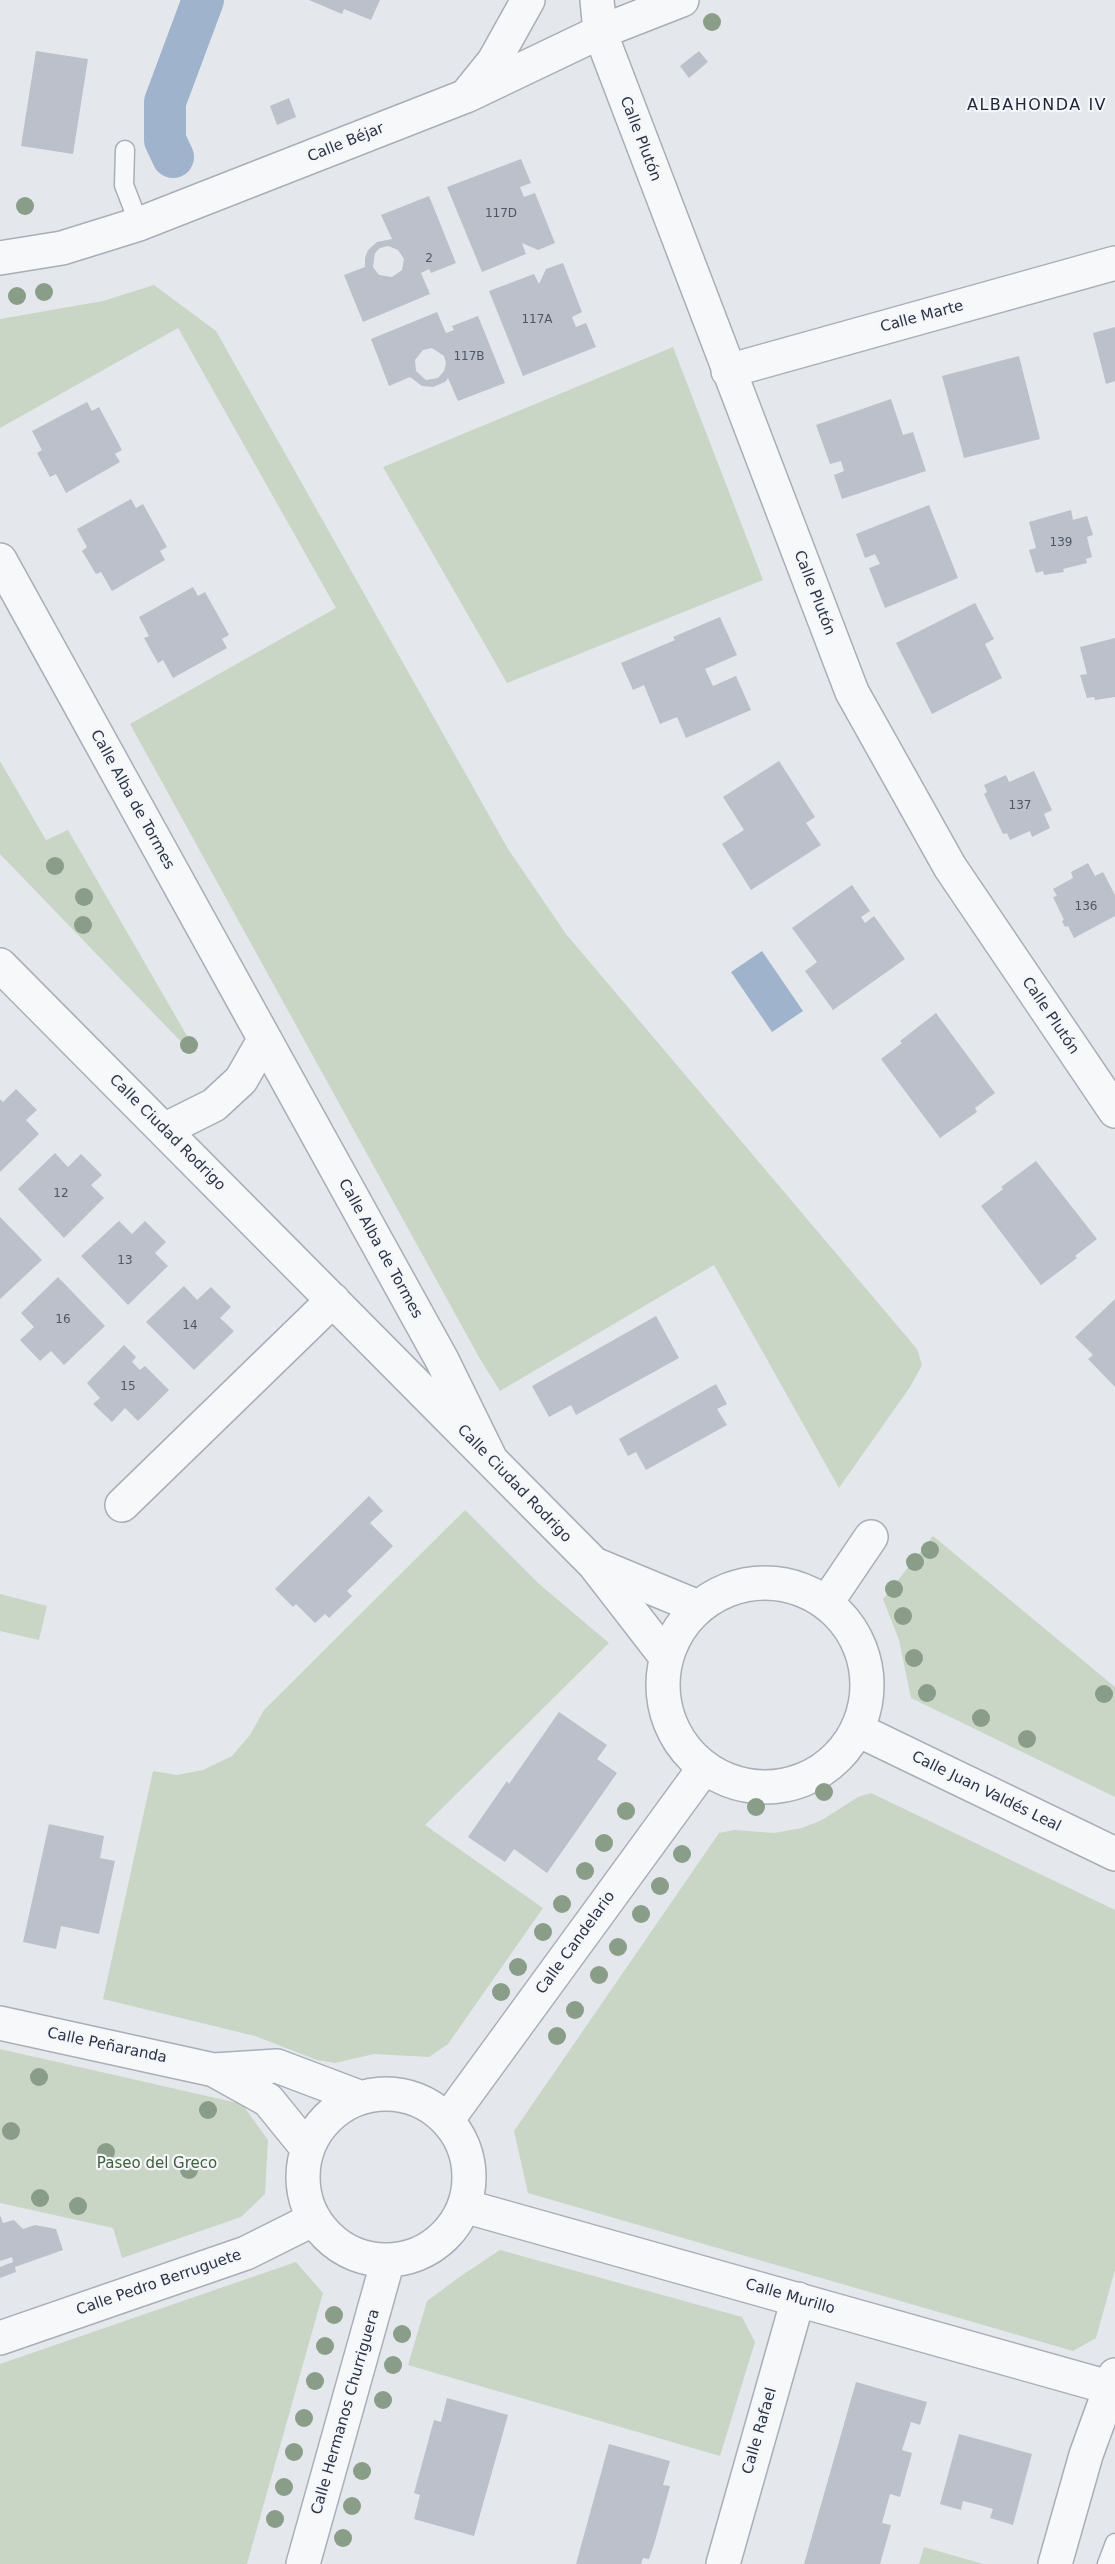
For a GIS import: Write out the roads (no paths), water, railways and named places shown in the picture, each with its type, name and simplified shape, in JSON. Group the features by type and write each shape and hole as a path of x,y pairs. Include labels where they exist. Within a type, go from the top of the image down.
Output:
{"street":[{"path":"466,96 494,61 528,0"},
{"name":"Calle Plutón","path":"573,0 598,16 728,370 852,692 950,867 1115,1111"},
{"name":"Calle Béjar","path":"0,258 62,248 139,224 466,96 598,16 682,0"},
{"name":"Calle Marte","path":"728,370 1115,263"},
{"name":"Calle Alba de Tormes","path":"0,560 442,1360 491,1460"},
{"name":"Calle Ciudad Rodrigo","path":"0,965 594,1564 666,1657"},
{"path":"164,1130 214,1105 241,1080 264,1040"},
{"path":"122,1505 333,1300"},
{"path":"827,1602 871,1537"},
{"name":"Calle Ciudad Rodrigo","path":"594,1564 698,1607"},
{"path":"785,1584 827,1602 858,1638 869,1685 858,1730 830,1765 790,1785 746,1786 705,1768 683,1746 668,1719 662,1688 666,1657 698,1607 739,1585 785,1584"},
{"name":"Calle Juan Valdés Leal","path":"858,1730 1115,1854"},
{"name":"Calle Candelario","path":"448,2119 705,1768"},
{"name":"Calle Peñaranda","path":"0,2023 214,2070 278,2066 359,2097"},
{"name":"Calle Peñaranda","path":"214,2070 268,2100 307,2148"},
{"path":"406,2095 448,2119 464,2145 470,2175 464,2206 447,2234 420,2253 388,2260 359,2256 333,2241 314,2219 302,2184 307,2148 327,2117 359,2097 406,2095"},
{"name":"Calle Murillo","path":"464,2206 1113,2384"},
{"name":"Calle Pedro Berruguete","path":"0,2338 246,2253 314,2219"},
{"name":"Calle Hermanos Churriguera","path":"303,2564 388,2260"},
{"name":"Calle Rafael","path":"723,2564 798,2299"},
{"path":"1055,2564 1086,2455 1113,2384"}],"lane":[{"path":"125,150 124,185 139,224"},
{"path":"1107,2564 1115,2543"}],"water":[{"path":"762,951 803,1011 772,1032 731,972"}],"waterway":[{"path":"173,157 165,140 165,102 203,0"}],"district":[{"name":"ALBAHONDA IV","path":"1037,106"}],"park label":[{"name":"Paseo del Greco","path":"157,2164"}]}
